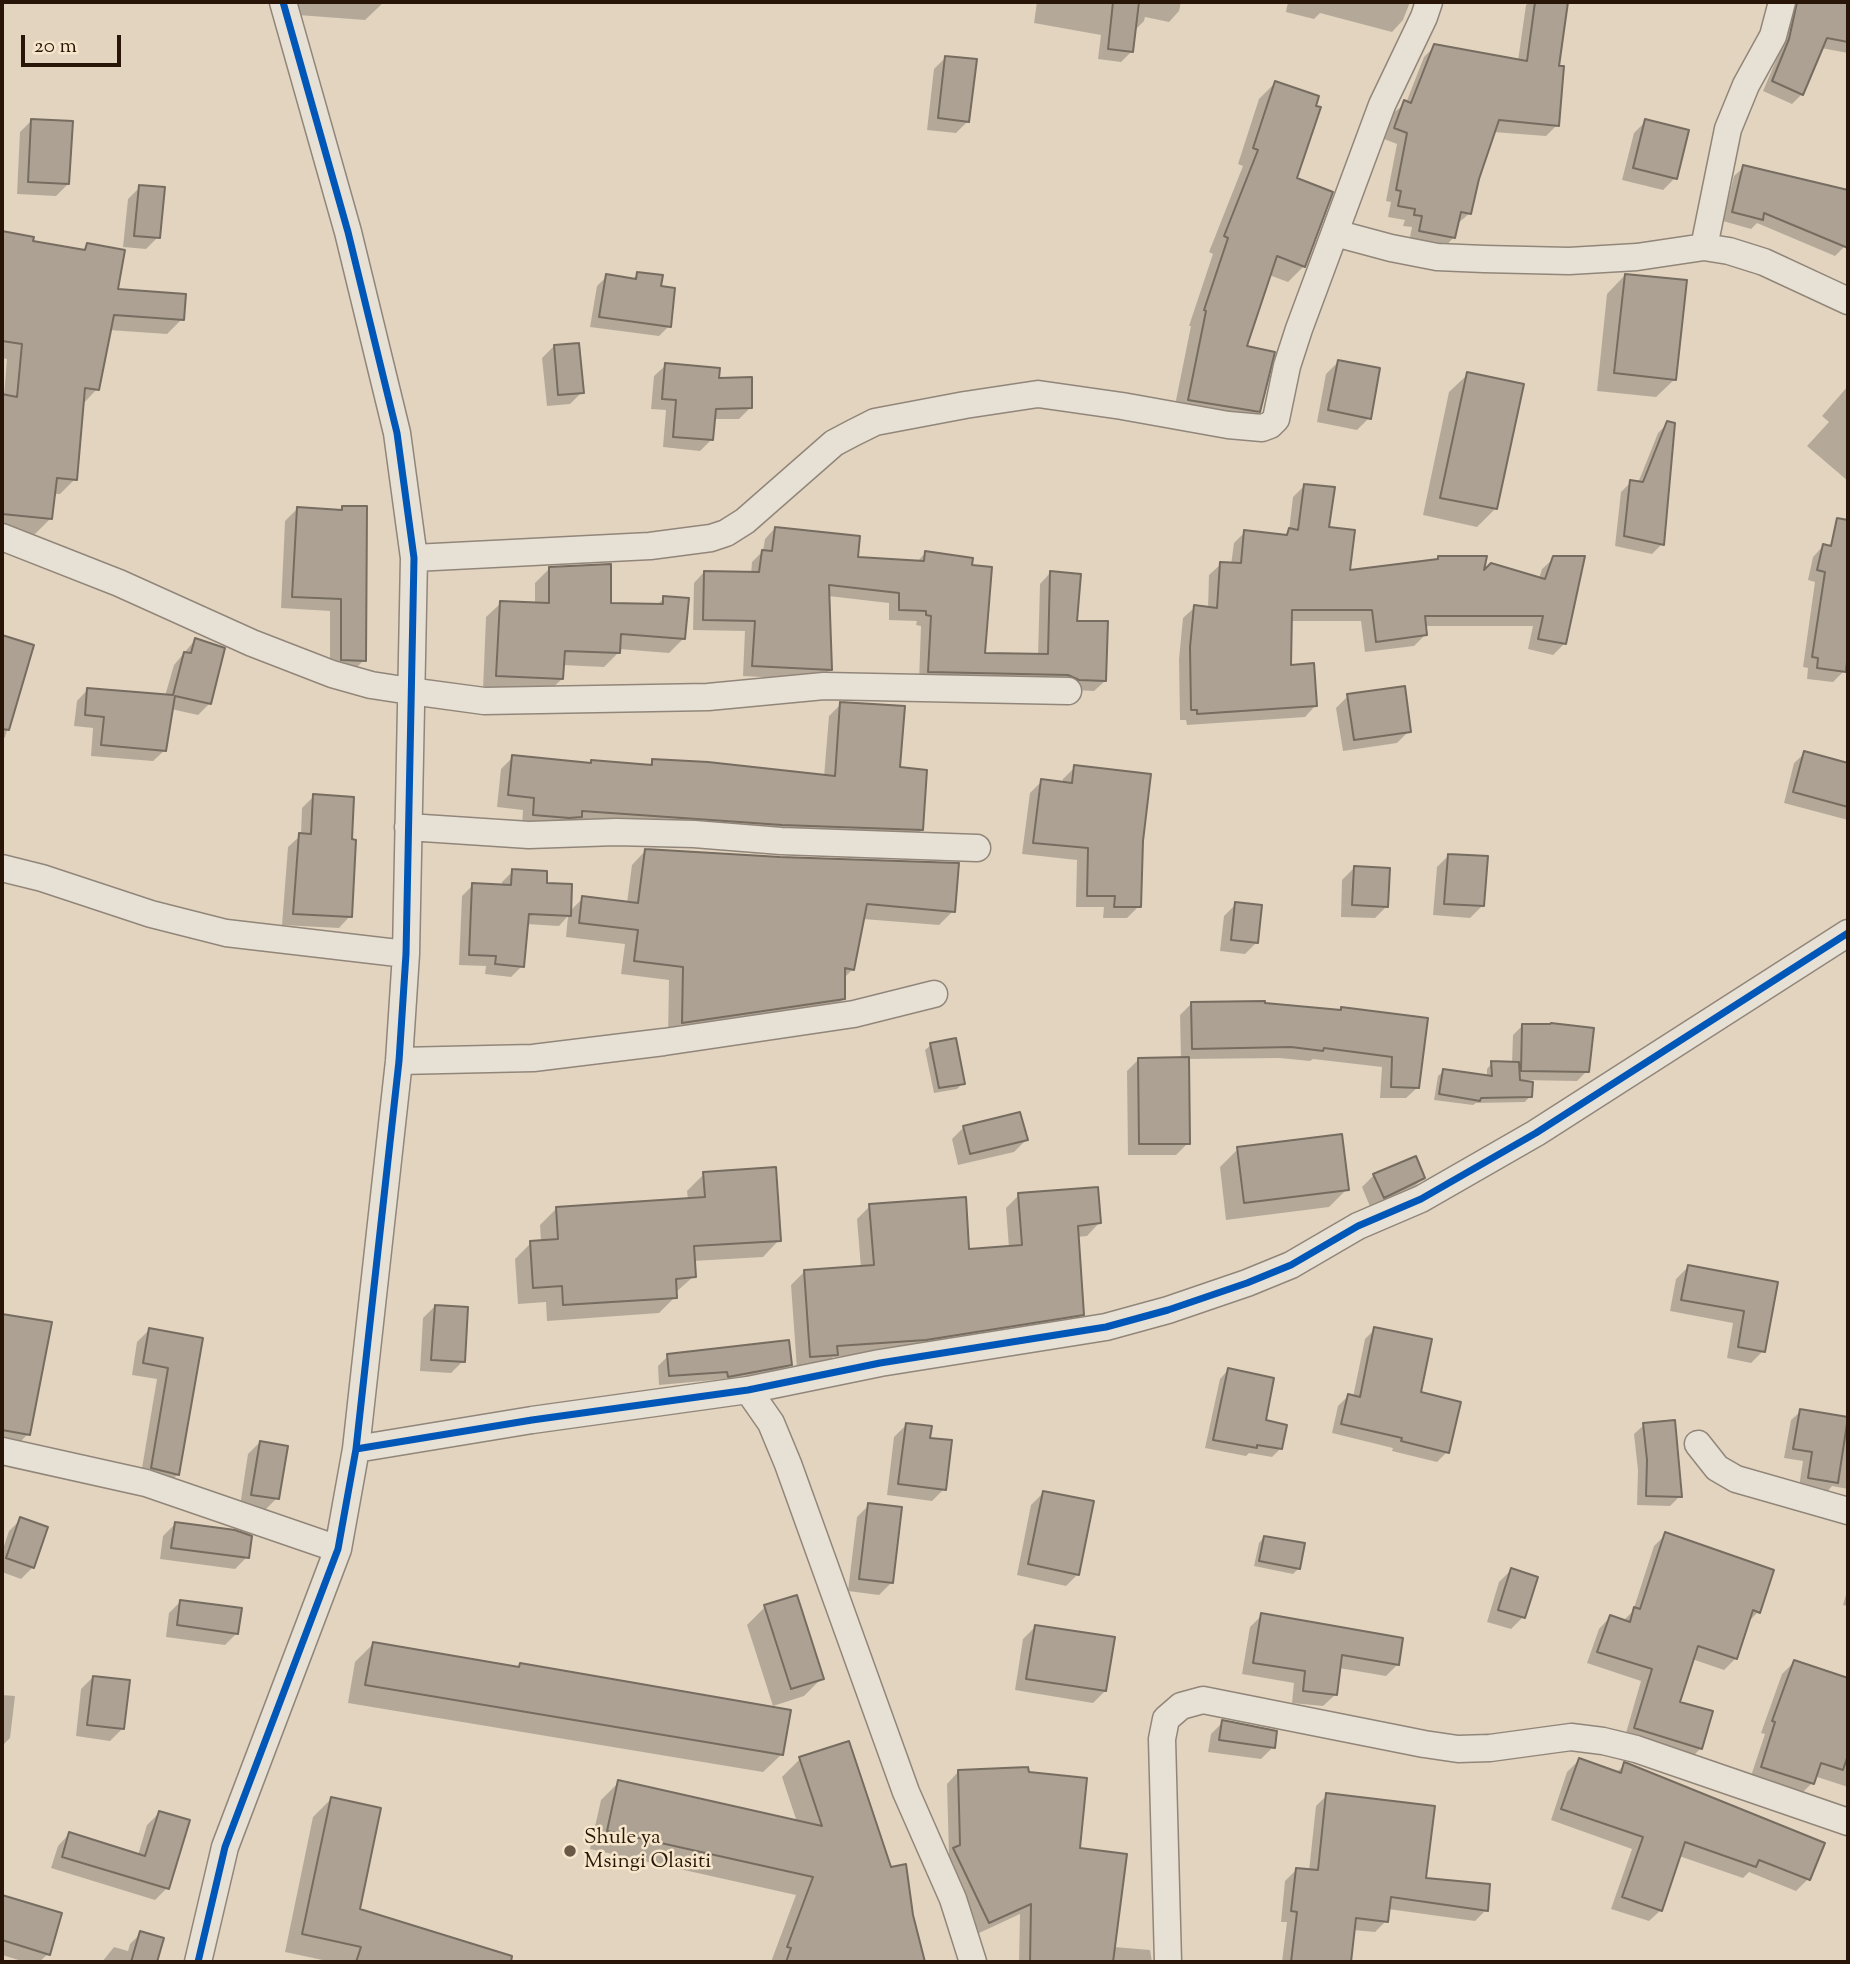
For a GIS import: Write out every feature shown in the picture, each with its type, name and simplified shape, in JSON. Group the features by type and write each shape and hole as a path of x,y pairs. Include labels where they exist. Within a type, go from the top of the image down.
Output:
{"street":[{"path":"198,1962 225,1847 338,1549 356,1449 399,1061 406,954 414,558 397,433 348,232 283,2"},
{"path":"414,558 637,547 711,538 726,533 745,521 834,443 853,433 875,422 965,405 1038,394 1228,425 1262,428 1270,425 1276,419 1287,366 1382,105 1429,2"},
{"path":"1704,247 1728,129 1746,85 1773,36 1782,2"},
{"path":"1335,233 1437,257 1484,259 1637,257 1704,247 1764,262 1848,300"},
{"path":"2,537 120,583 253,643 332,674 371,685 411,691 498,701 708,697 824,686 1068,691"},
{"path":"408,827 529,835 616,832 694,834 781,841 977,848"},
{"path":"2,868 42,878 151,914 226,933 406,954"},
{"path":"356,1449 532,1420 747,1390 880,1363 1106,1327 1181,1305 1292,1265 1358,1226 1421,1199 1536,1133 1848,933"},
{"path":"399,1061 533,1058 664,1042 853,1014 934,993"},
{"path":"747,1390 771,1423 906,1792 953,1899 972,1962"},
{"path":"1698,1444 1717,1468 1736,1479 1848,1511"},
{"path":"2,1451 146,1483 338,1549"},
{"path":"1168,1962 1162,1739 1166,1719 1181,1706 1203,1700 1458,1749 1490,1748 1571,1737 1603,1741 1636,1749 1848,1822"}],"building":[{"path":"1113,2 1139,2 1133,52 1108,49"},
{"path":"1535,2 1568,2 1559,66 1564,66 1559,126 1499,120 1479,179 1471,214 1461,212 1455,238 1419,231 1422,216 1414,215 1415,209 1398,206 1401,191 1396,190 1407,133 1394,128 1404,100 1411,103 1434,44 1527,61"},
{"path":"1797,2 1848,2 1848,42 1827,38 1803,95 1772,81 1789,39"},
{"path":"945,56 977,59 969,122 938,118"},
{"path":"1275,81 1319,96 1316,106 1321,107 1297,178 1333,192 1305,267 1277,256 1247,346 1275,352 1260,412 1188,400 1206,311 1204,310 1228,238 1224,236 1258,150 1253,148"},
{"path":"31,119 73,121 69,184 28,182"},
{"path":"1645,119 1689,130 1677,179 1633,168"},
{"path":"1743,165 1848,190 1848,248 1764,213 1763,220 1732,212"},
{"path":"139,185 165,187 160,238 134,236"},
{"path":"2,231 34,237 33,241 85,250 87,243 125,250 118,289 186,294 184,320 114,315 99,390 85,388 77,480 57,478 52,519 2,514 2,394 17,397 22,344 2,341"},
{"path":"637,272 663,275 661,286 675,288 671,327 599,317 606,274 636,279"},
{"path":"1625,274 1687,280 1676,380 1614,373"},
{"path":"579,343 584,393 558,395 554,345"},
{"path":"1338,360 1380,368 1371,419 1328,410"},
{"path":"665,363 720,368 719,378 752,377 752,408 716,409 713,440 673,437 676,400 662,399"},
{"path":"1467,372 1524,384 1497,509 1440,498"},
{"path":"1667,421 1675,423 1664,545 1624,536 1630,480 1643,482"},
{"path":"1304,484 1335,487 1329,527 1355,530 1350,570 1438,559 1438,556 1487,556 1484,570 1491,563 1545,579 1553,556 1585,556 1566,644 1538,639 1543,616 1425,616 1427,635 1376,642 1372,610 1292,610 1291,665 1314,663 1317,706 1197,714 1197,710 1191,710 1190,647 1194,605 1217,608 1220,562 1241,563 1244,530 1287,535 1289,528 1298,530"},
{"path":"342,506 367,506 366,661 341,660 341,599 292,597 297,507 342,510"},
{"path":"1837,518 1848,520 1846,672 1817,668 1818,658 1812,657 1825,572 1817,570 1823,544 1831,546"},
{"path":"775,527 860,536 858,557 924,561 925,551 973,558 972,565 992,567 985,653 1048,654 1050,571 1081,574 1077,621 1108,621 1106,681 1079,680 1068,675 928,672 931,616 926,615 926,611 899,610 899,593 829,585 832,670 752,666 755,621 703,620 704,571 759,572 762,550 772,551"},
{"path":"611,564 611,603 663,604 663,596 689,598 685,639 621,634 620,653 565,651 563,679 496,676 500,601 549,603 549,567"},
{"path":"2,635 34,645 9,730 2,729"},
{"path":"195,638 225,648 211,704 175,696 166,751 101,745 104,717 85,715 87,688 173,695 184,652 191,653"},
{"path":"1405,686 1411,732 1354,740 1347,694"},
{"path":"840,702 905,706 900,767 927,770 923,830 782,825 582,811 582,817 533,815 534,798 508,795 512,755 591,763 591,760 652,765 652,759 708,762 835,776"},
{"path":"1804,751 1848,763 1848,807 1793,792"},
{"path":"1074,765 1151,774 1143,841 1141,907 1114,907 1115,896 1087,896 1088,848 1033,843 1041,779 1072,783"},
{"path":"313,794 354,797 352,839 356,840 352,917 293,914 299,833 311,834"},
{"path":"645,849 959,863 955,912 867,904 854,970 845,968 845,999 682,1023 683,967 634,961 638,930 579,923 582,896 638,903"},
{"path":"1448,854 1488,856 1484,906 1444,904"},
{"path":"1354,866 1390,868 1388,907 1352,905"},
{"path":"512,869 547,871 547,883 572,884 571,916 529,914 524,967 495,964 496,956 469,955 472,883 511,885"},
{"path":"1235,902 1262,905 1258,943 1231,940"},
{"path":"1265,1001 1428,1018 1419,1088 1391,1087 1392,1057 1324,1048 1323,1051 1291,1047 1192,1049 1191,1002"},
{"path":"1551,1023 1594,1028 1589,1072 1521,1071 1522,1024"},
{"path":"956,1038 965,1084 939,1088 930,1043"},
{"path":"1189,1057 1190,1144 1139,1144 1138,1058"},
{"path":"1491,1061 1519,1062 1520,1080 1533,1082 1532,1097 1481,1098 1480,1101 1439,1094 1443,1069 1492,1076"},
{"path":"1020,1112 1028,1140 970,1154 963,1126"},
{"path":"1342,1134 1349,1190 1244,1203 1237,1147"},
{"path":"1416,1156 1425,1178 1384,1198 1373,1174"},
{"path":"776,1167 781,1241 694,1246 696,1277 676,1279 677,1298 563,1305 562,1286 533,1288 530,1241 558,1239 556,1207 705,1197 703,1172"},
{"path":"1098,1187 1101,1223 1078,1226 1084,1315 926,1340 837,1346 838,1355 810,1357 804,1270 874,1265 869,1204 966,1197 969,1249 1022,1245 1018,1193"},
{"path":"1688,1265 1778,1282 1765,1352 1738,1347 1744,1311 1681,1300"},
{"path":"435,1305 468,1307 465,1362 431,1360"},
{"path":"2,1314 52,1322 30,1435 2,1430"},
{"path":"1374,1327 1432,1339 1421,1392 1461,1402 1449,1453 1401,1441 1402,1438 1341,1424 1348,1394 1360,1397"},
{"path":"149,1328 203,1338 179,1475 151,1468 168,1368 143,1363"},
{"path":"789,1340 792,1365 728,1377 727,1372 669,1376 667,1354"},
{"path":"1228,1368 1274,1378 1266,1420 1287,1425 1282,1449 1257,1445 1257,1448 1213,1440"},
{"path":"1800,1409 1848,1417 1838,1483 1808,1478 1812,1452 1793,1449"},
{"path":"1675,1420 1682,1497 1646,1496 1647,1460 1643,1423"},
{"path":"906,1423 932,1426 930,1438 952,1440 946,1490 898,1484"},
{"path":"260,1441 288,1446 279,1499 251,1495"},
{"path":"1043,1491 1094,1501 1079,1575 1028,1564"},
{"path":"868,1503 902,1507 893,1583 859,1579"},
{"path":"20,1517 48,1527 34,1568 6,1558"},
{"path":"175,1522 235,1530 252,1536 249,1558 171,1548"},
{"path":"1665,1532 1774,1570 1760,1613 1753,1610 1737,1659 1698,1646 1680,1702 1713,1711 1702,1749 1634,1728 1652,1669 1597,1652 1610,1615 1630,1622 1634,1607 1640,1609"},
{"path":"1264,1536 1305,1543 1300,1569 1259,1561"},
{"path":"1511,1568 1538,1577 1525,1618 1498,1610"},
{"path":"797,1595 824,1679 791,1689 764,1605"},
{"path":"180,1600 242,1608 238,1634 177,1625"},
{"path":"1261,1613 1403,1638 1399,1665 1342,1655 1337,1695 1303,1691 1305,1671 1253,1663"},
{"path":"1035,1625 1115,1637 1106,1691 1026,1679"},
{"path":"373,1642 519,1667 520,1663 791,1710 783,1755 365,1685"},
{"path":"1794,1660 1848,1678 1848,1755 1843,1770 1821,1763 1814,1784 1761,1767 1775,1722 1772,1721"},
{"path":"93,1676 130,1680 124,1729 87,1725"},
{"path":"1222,1720 1277,1731 1275,1748 1219,1740"},
{"path":"849,1741 891,1867 906,1864 913,1915 925,1962 786,1962 791,1948 787,1947 813,1877 607,1831 618,1780 822,1826 799,1757"},
{"path":"1579,1758 1621,1773 1624,1762 1627,1763 1825,1843 1810,1880 1759,1860 1756,1867 1685,1842 1662,1911 1622,1897 1643,1837 1561,1809"},
{"path":"1028,1767 1029,1772 1087,1778 1080,1848 1127,1854 1113,1962 1030,1962 1031,1904 989,1923 953,1848 960,1845 958,1770"},
{"path":"1326,1793 1435,1806 1426,1878 1490,1884 1488,1911 1391,1897 1388,1922 1356,1918 1351,1962 1291,1962 1297,1912 1291,1911 1296,1868 1318,1870"},
{"path":"331,1797 381,1808 360,1909 512,1956 511,1962 356,1962 361,1947 302,1934"},
{"path":"159,1811 190,1820 169,1889 62,1857 69,1832 145,1856"},
{"path":"2,1895 62,1913 50,1955 2,1940"},
{"path":"140,1931 164,1938 157,1962 131,1962"}],"cycle path":[{"path":"198,1962 225,1847 338,1549 356,1449 399,1061 406,954 414,558 397,433 348,232 283,2"},
{"path":"356,1449 532,1420 748,1390 880,1363 1106,1327 1168,1310 1247,1283 1291,1265 1358,1226 1421,1199 1536,1133 1848,933"}],"place":[{"name":"Shule ya Msingi Olasiti","path":"570,1851"}]}
